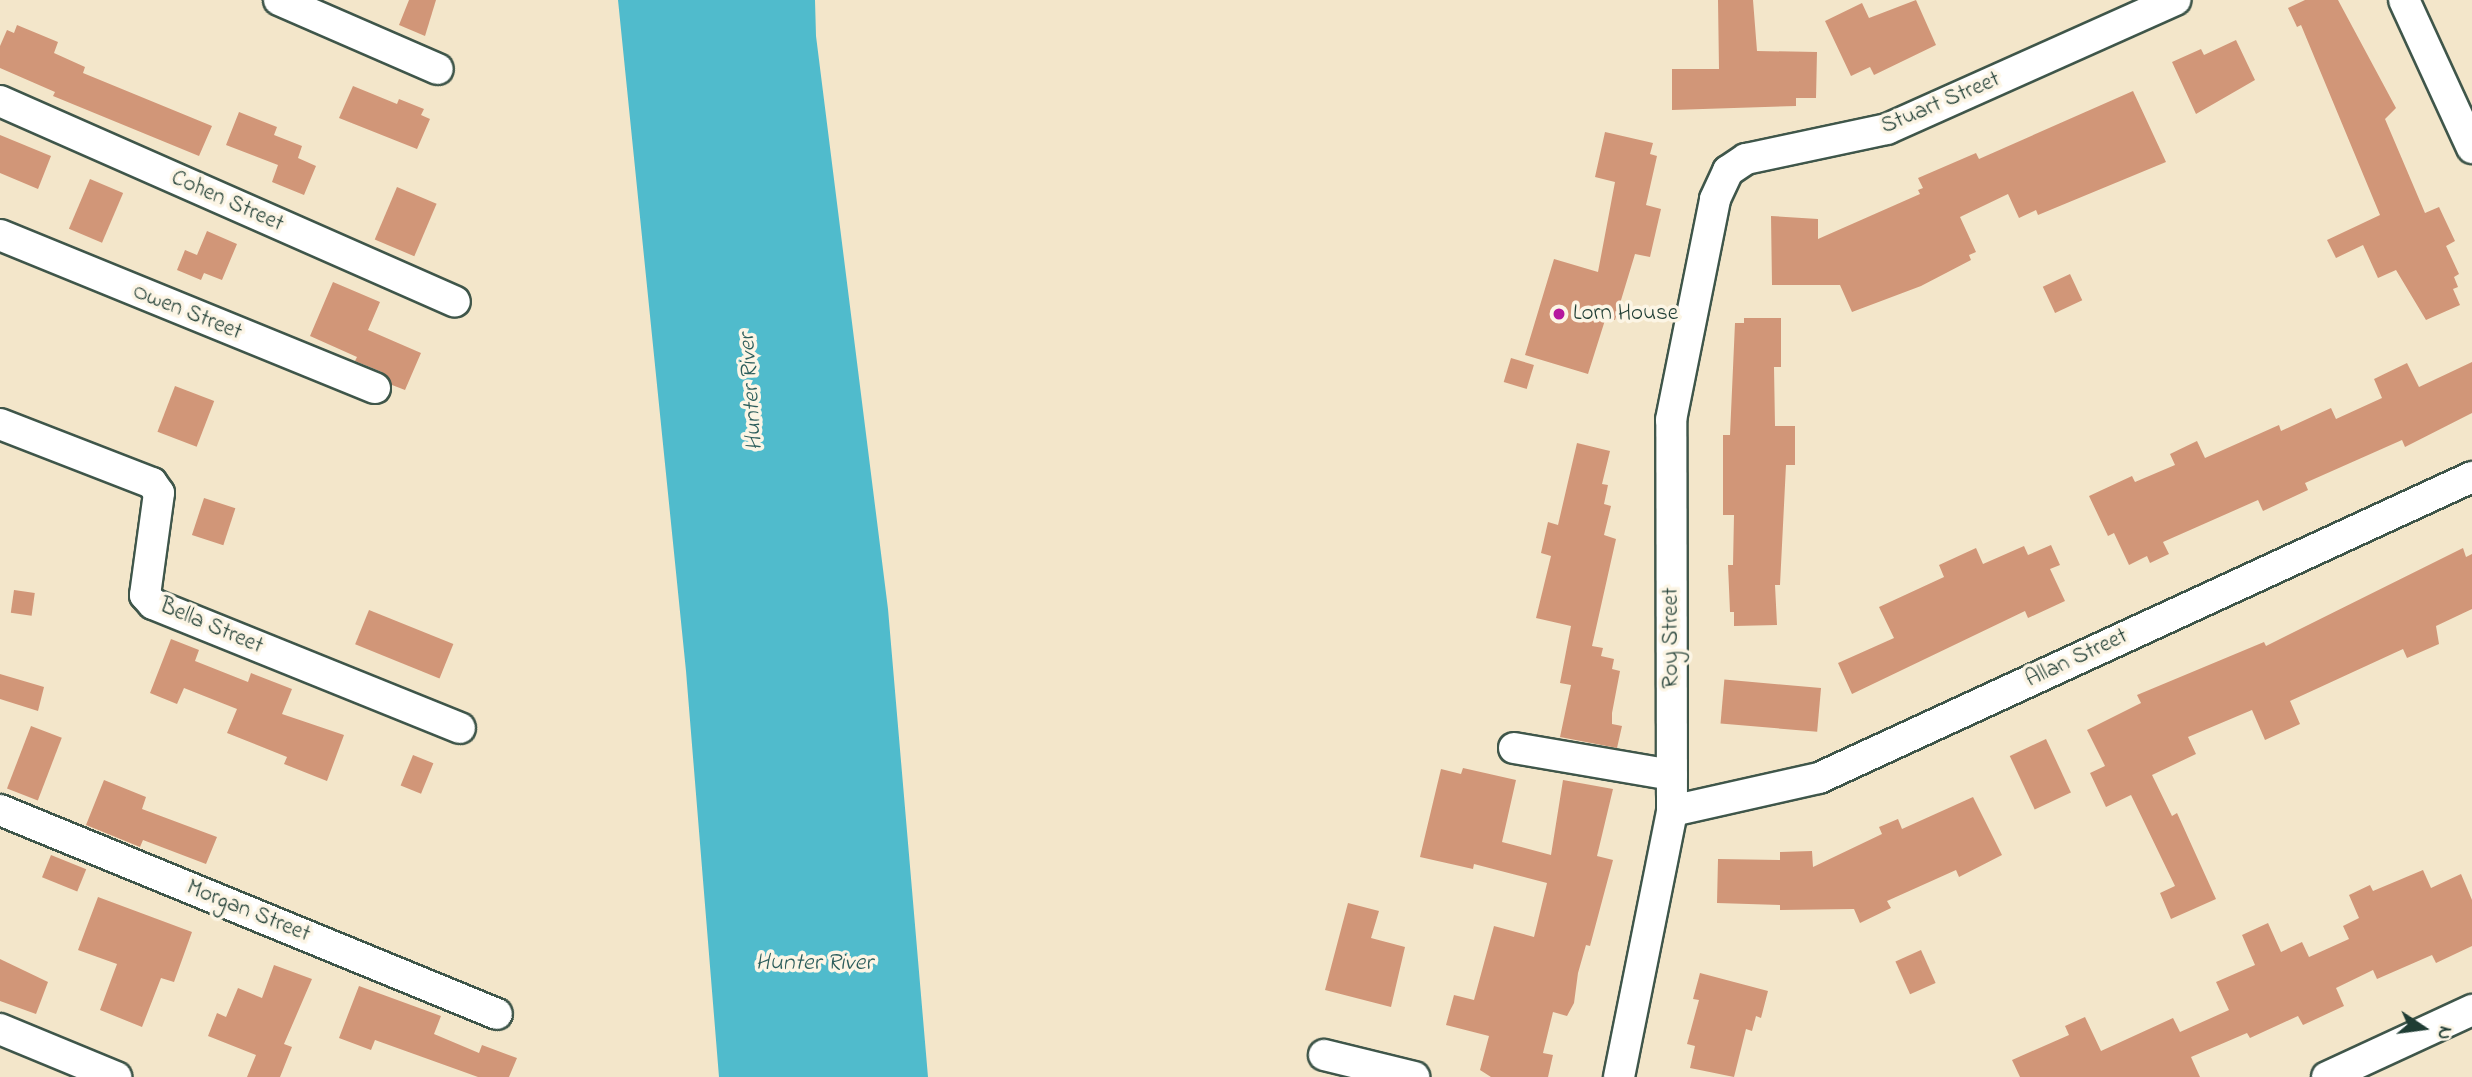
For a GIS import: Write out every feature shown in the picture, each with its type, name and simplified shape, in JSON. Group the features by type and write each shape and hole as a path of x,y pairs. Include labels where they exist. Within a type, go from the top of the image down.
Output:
{"street":[{"path":"279,0 438,69"},
{"name":"Stuart Street","path":"1715,199 1728,171 1746,159 1887,129 2176,0"},
{"path":"2404,0 2472,148"},
{"name":"Cohen Street","path":"0,101 455,302"},
{"name":"Roy Street","path":"1619,1077 1672,811 1671,420 1715,199"},
{"name":"Owen Street","path":"0,235 375,388"},
{"name":"Bella Street","path":"0,424 152,483 159,493 145,595 153,604 460,728"},
{"name":"Allan Street","path":"1672,811 1818,778 2472,477"},
{"path":"1514,748 1672,775"},
{"name":"Morgan Street","path":"0,810 497,1014"},
{"path":"2327,1077 2472,1010"},
{"path":"0,1029 116,1077"},
{"path":"1324,1055 1414,1077"}],"water":[{"name":"Hunter River","path":"618,0 815,0 816,36 888,609 928,1077 719,1077 686,671"}],"building":[{"path":"409,0 436,0 425,36 399,25"},
{"path":"1718,0 1753,0 1757,51 1817,52 1816,98 1796,98 1796,106 1672,110 1672,69 1719,69"},
{"path":"1916,0 1936,45 1874,75 1870,67 1851,76 1825,21 1862,3 1869,18"},
{"path":"2305,0 2338,0 2396,108 2385,119 2425,213 2439,207 2455,241 2446,246 2459,274 2454,277 2458,287 2453,289 2460,305 2426,320 2396,270 2378,278 2363,245 2336,258 2327,240 2380,215 2301,25 2297,27 2288,8"},
{"path":"17,25 58,42 54,53 85,67 83,73 212,126 199,156 53,96 55,92 0,68 0,46 7,30 14,33"},
{"path":"2236,40 2255,80 2196,114 2172,62 2201,49 2204,55"},
{"path":"353,86 397,104 399,99 424,109 421,115 430,119 417,149 339,118"},
{"path":"2133,91 2166,162 2038,215 2036,210 2019,218 2008,194 1960,217 1976,252 1969,255 1971,260 1921,286 1852,312 1840,285 1772,285 1771,216 1818,219 1818,239 1920,194 1918,190 1923,188 1918,178 1976,153 1979,159"},
{"path":"239,112 277,127 274,135 302,146 298,158 316,166 304,195 272,182 278,165 226,145"},
{"path":"1605,132 1653,143 1650,154 1657,156 1646,205 1661,209 1650,257 1635,254 1615,320 1606,317 1588,374 1525,355 1554,259 1598,272 1615,182 1595,177"},
{"path":"0,135 51,156 38,189 0,173"},
{"path":"90,179 123,193 102,243 69,229"},
{"path":"397,187 437,204 414,256 375,239"},
{"path":"207,231 237,244 222,280 204,273 201,280 177,270 185,250 197,255"},
{"path":"2070,274 2082,300 2055,313 2043,287"},
{"path":"333,282 380,302 368,330 421,353 405,390 392,385 382,372 355,361 357,357 310,336"},
{"path":"1744,318 1781,318 1781,367 1774,367 1775,426 1795,426 1795,465 1786,465 1780,585 1775,585 1777,625 1734,626 1734,612 1730,612 1728,565 1733,565 1734,515 1723,515 1723,435 1730,435 1735,323 1744,323"},
{"path":"1511,358 1534,365 1527,389 1504,382"},
{"path":"2472,362 2472,413 2405,447 2402,440 2305,483 2308,490 2263,511 2258,500 2163,542 2169,554 2150,563 2147,556 2129,565 2114,533 2108,536 2089,496 2132,476 2135,482 2175,465 2170,454 2197,441 2205,458 2279,425 2281,431 2331,408 2336,419 2382,398 2374,379 2407,363 2419,387"},
{"path":"175,386 214,401 197,447 157,432"},
{"path":"1577,443 1610,451 1602,484 1608,485 1604,504 1611,506 1604,535 1616,539 1592,646 1603,648 1601,656 1614,659 1612,669 1620,671 1612,713 1612,724 1622,726 1617,748 1560,737 1571,685 1560,683 1571,626 1536,618 1551,556 1541,553 1548,522 1558,525"},
{"path":"204,498 235,508 223,545 192,535"},
{"path":"2051,545 2060,565 2050,569 2065,601 2028,618 2025,611 1852,694 1838,663 1894,638 1879,607 1944,577 1939,565 1976,548 1983,564 2024,546 2028,555"},
{"path":"2463,548 2466,557 2472,554 2472,609 2436,626 2439,644 2407,658 2403,649 2290,701 2300,724 2265,740 2252,710 2188,737 2196,754 2152,775 2172,816 2177,813 2216,899 2171,919 2160,893 2175,886 2131,795 2106,807 2090,773 2105,766 2087,730 2141,703 2137,695 2264,642 2266,646"},
{"path":"14,590 35,593 32,616 11,613"},
{"path":"369,610 453,644 440,678 355,644"},
{"path":"171,639 199,650 195,661 248,682 251,673 292,689 282,714 344,735 327,781 284,764 287,757 227,733 237,709 184,688 177,704 150,693"},
{"path":"0,674 44,687 38,711 0,699"},
{"path":"1724,680 1821,688 1817,732 1721,723"},
{"path":"31,726 62,738 38,800 7,789"},
{"path":"2046,739 2071,792 2035,809 2010,756"},
{"path":"413,755 433,763 421,794 401,786"},
{"path":"1463,768 1516,780 1502,842 1551,855 1563,780 1613,789 1597,856 1613,860 1590,946 1586,945 1578,973 1574,1003 1567,1016 1553,1012 1543,1053 1553,1055 1548,1077 1491,1077 1480,1070 1489,1036 1446,1025 1454,995 1474,1000 1494,926 1534,937 1547,883 1474,864 1473,869 1420,857 1441,769 1461,774"},
{"path":"104,780 146,797 142,809 217,837 206,864 143,840 140,847 86,825"},
{"path":"1973,797 2002,855 1959,877 1956,870 1887,901 1891,908 1860,923 1854,909 1780,910 1780,905 1717,903 1718,859 1780,860 1780,852 1812,851 1813,867 1882,834 1879,827 1898,819 1902,829"},
{"path":"51,855 86,869 77,891 42,877"},
{"path":"2423,870 2431,888 2461,874 2472,900 2472,946 2436,963 2432,955 2377,979 2373,970 2336,988 2344,1006 2303,1025 2298,1016 2250,1038 2247,1033 2191,1057 2200,1077 2020,1077 2012,1060 2069,1035 2065,1026 2085,1017 2101,1051 2173,1018 2180,1032 2229,1010 2216,982 2255,965 2242,935 2268,923 2281,952 2302,942 2309,957 2349,939 2343,926 2359,918 2349,895 2370,885 2373,891"},
{"path":"98,897 192,932 174,982 161,978 142,1027 100,1010 117,964 78,950"},
{"path":"1348,903 1379,911 1371,938 1405,947 1391,1007 1325,990"},
{"path":"1921,950 1936,983 1910,994 1895,961"},
{"path":"0,959 48,982 36,1014 0,1001"},
{"path":"274,965 312,979 284,1044 292,1047 280,1077 247,1077 256,1055 208,1036 217,1013 226,1017 238,988 262,998"},
{"path":"1700,973 1768,991 1761,1018 1756,1016 1752,1031 1746,1029 1734,1077 1690,1068 1695,1046 1687,1044 1699,1000 1693,999"},
{"path":"359,986 441,1016 434,1034 479,1053 482,1045 517,1058 509,1077 478,1077 375,1040 371,1050 339,1038"}],"place":[{"name":"Lorn House","path":"1559,314"}]}
